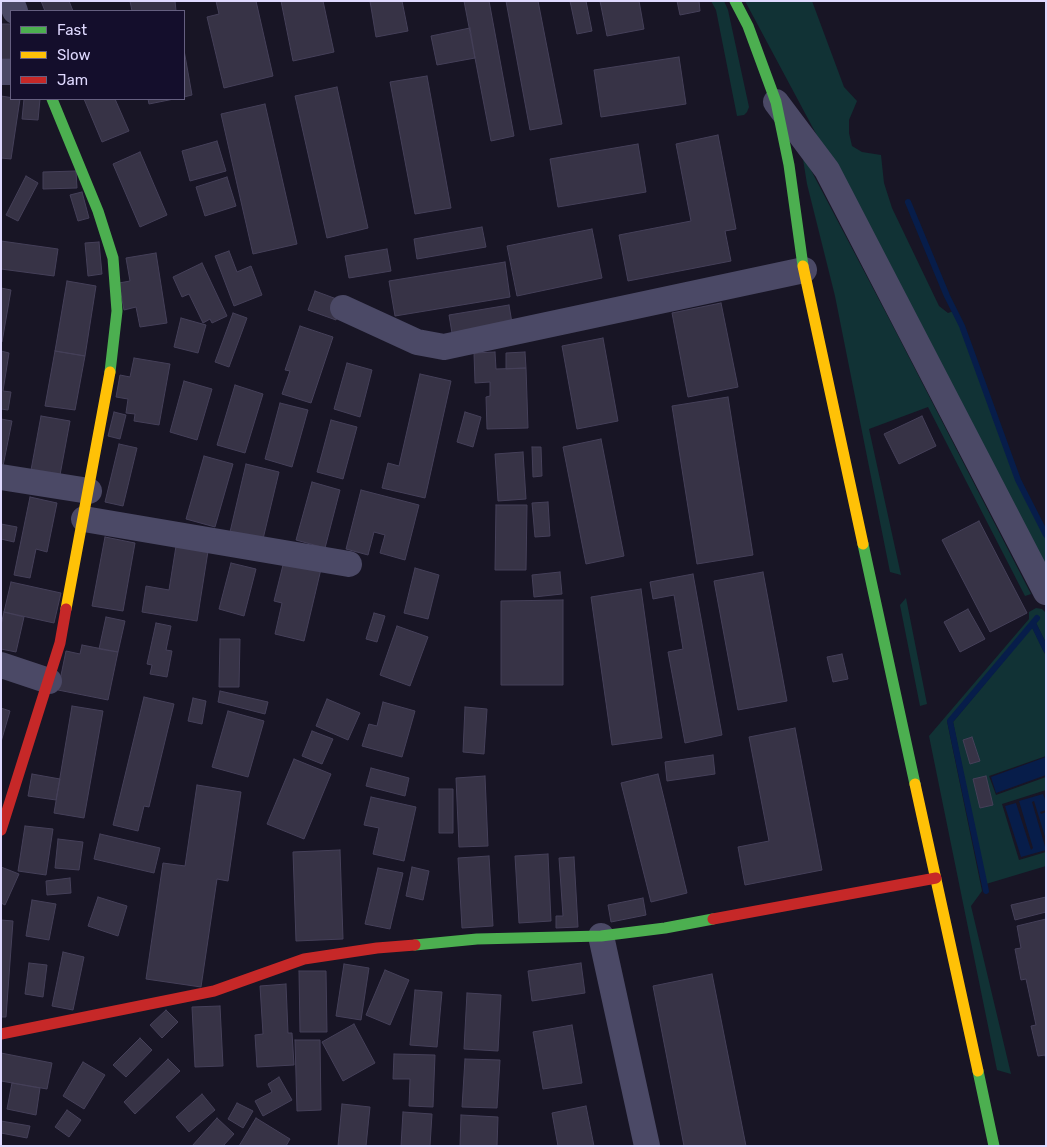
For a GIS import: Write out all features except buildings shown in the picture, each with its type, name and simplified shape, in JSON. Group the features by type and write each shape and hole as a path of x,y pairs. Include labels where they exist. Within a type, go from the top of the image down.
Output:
{"street":[{"path":"735,1 748,26 776,102 789,165 804,270 994,1146"},
{"path":"1,830 8,789 49,681 60,643 110,376 117,311 113,258 98,211 52,100"},
{"path":"776,102 827,170 1046,592"},
{"path":"343,308 417,342 444,347 804,270"},
{"path":"1,477 89,491"},
{"path":"84,519 349,564"},
{"path":"1,666 49,681"},
{"path":"1,1034 214,991 304,960 377,948 477,939 601,936 665,928 936,878"},
{"path":"601,936 647,1146"}],"green space":[{"path":"711,1 724,1 728,10 749,107 744,115 737,116 716,10"},
{"path":"745,1 812,1 844,87 857,101 849,120 852,146 862,152 881,155 884,183 892,208 939,306 948,313 954,311 1017,480 1046,538 1046,570 874,242"},
{"path":"802,153 1031,594 1025,596 928,407 869,429 901,575 890,572 835,296 807,184"},
{"path":"906,598 927,704 920,706 900,605"},
{"path":"1036,608 1042,609 1046,613 1046,643 1034,619 947,721 982,891 971,906 1011,1074 997,1070 929,736 1029,619 1029,612"},
{"path":"1032,627 1046,656 1046,756 989,776 996,795 1046,777 1046,790 1002,804 1019,860 1046,852 1046,866 986,884 953,722"}],"water":[{"path":"1046,757 1046,775 996,793 991,777"},
{"path":"1043,794 1046,810 1040,812 1041,814 1046,812 1046,840 1034,801 1032,802 1046,850 1021,857 1005,806 1016,803 1031,850 1033,848 1019,801"}],"waterway":[{"path":"908,202 947,296 962,326 1018,480 1046,535"},
{"path":"986,891 950,721 1037,618"},
{"path":"1033,623 1046,650"}],"traffic: fast":[{"path":"735,1 748,26 776,102 789,165 803,266"},
{"path":"52,100 98,211 113,258 117,311 110,372"},
{"path":"863,544 915,784"},
{"path":"415,945 477,939 601,936 665,928 713,919"},
{"path":"978,1071 994,1146"}],"traffic: slow":[{"path":"803,266 863,544"},
{"path":"66,609 110,372"},
{"path":"915,784 978,1071"}],"traffic: jam":[{"path":"1,830 60,643 66,609"},
{"path":"713,919 936,878"},
{"path":"1,1034 214,991 304,959 377,948 415,945"}]}
